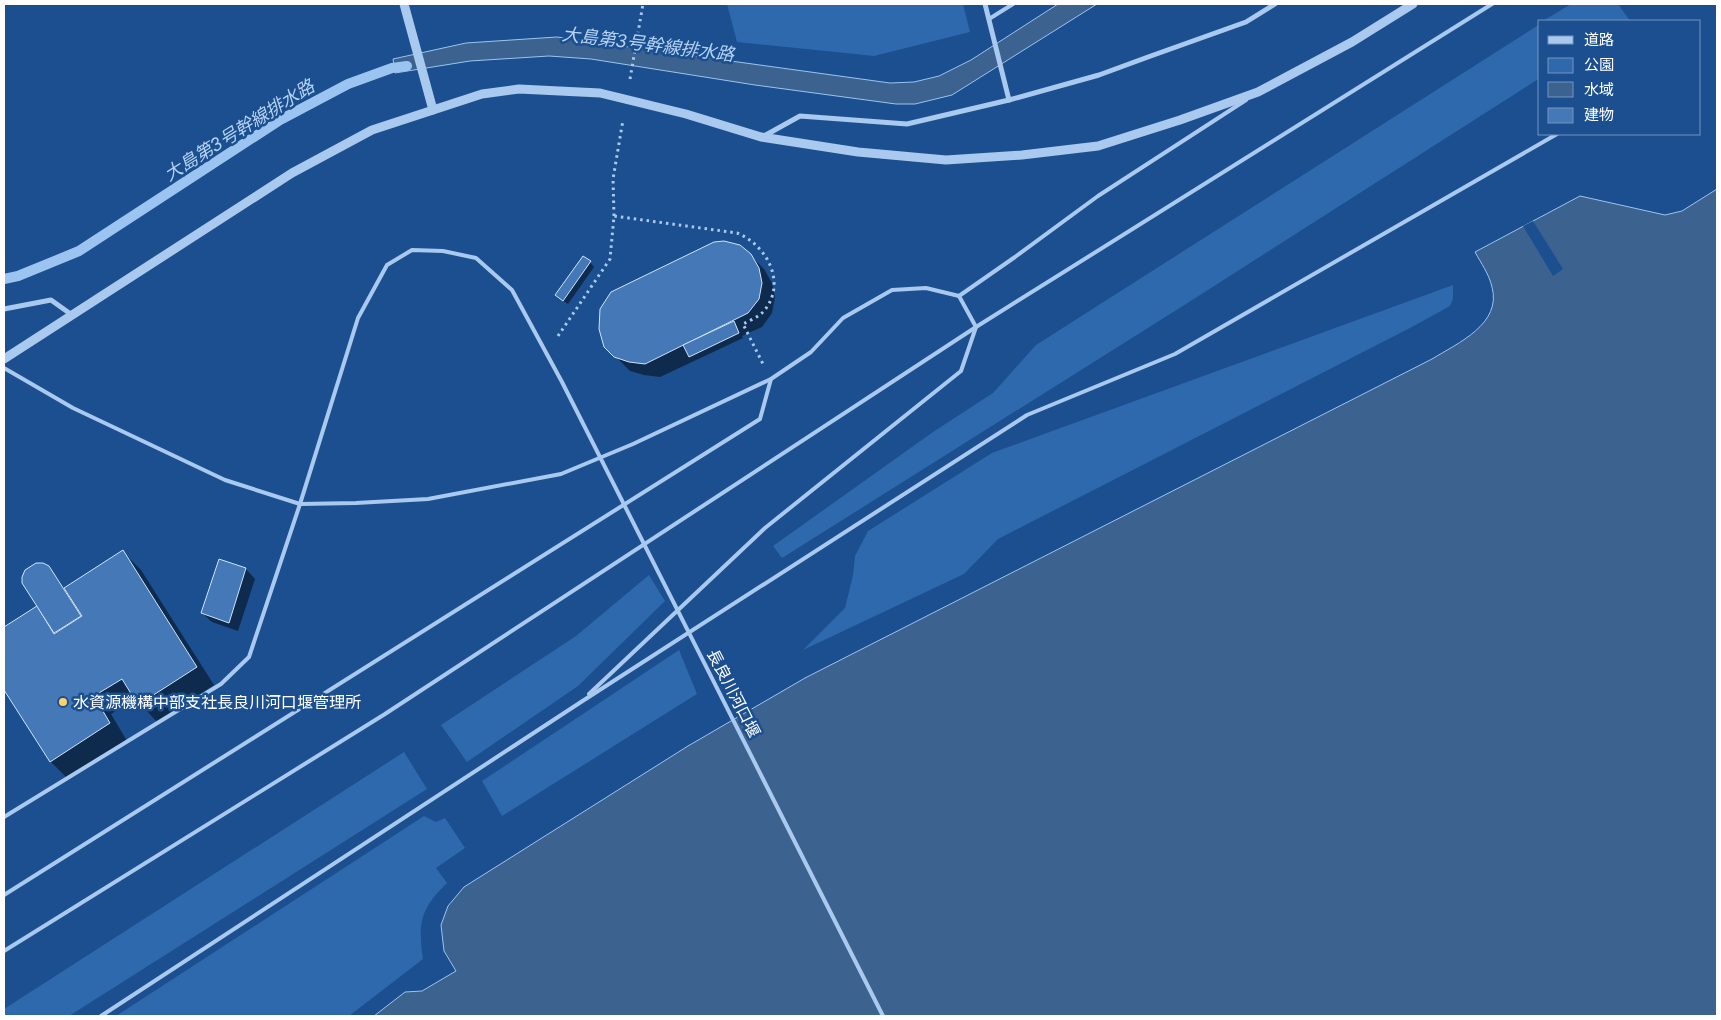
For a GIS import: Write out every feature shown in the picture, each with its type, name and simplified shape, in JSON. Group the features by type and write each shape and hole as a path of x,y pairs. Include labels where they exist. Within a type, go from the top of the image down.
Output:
{"street":[{"path":"404,4 433,110"},
{"path":"985,4 1009,100"},
{"path":"761,137 800,116 907,124 1009,100 1100,75 1246,22 1275,4"},
{"path":"4,359 292,174 372,130 482,94 518,89 600,92 686,114 761,137 858,152 946,160 1022,155 1098,146 1180,120 1258,92 1352,42 1414,4"},
{"path":"4,309 51,300 72,315"}],"lane":[{"path":"989,18 1013,4"},
{"path":"4,951 385,714 976,327 1492,4"},
{"path":"959,296 1098,196 1258,92"},
{"path":"101,1016 581,702 1027,415 1175,354 1555,135"},
{"name":"長良川河口堰","path":"4,817 221,684 249,657 300,504 358,318 387,265 412,250 443,251 476,258 512,290 562,382 883,1016"},
{"path":"4,368 73,408 225,480 300,504 428,499 561,474 633,444 770,379 811,352 843,318 892,290 926,288 959,296 976,327 961,371 765,528 581,702"},
{"path":"4,895 760,419 770,379"}],"path":[{"path":"546,353 610,259 614,216 613,179"},
{"path":"614,216 737,232 749,238 760,247 768,259 772,273 773,289 769,303 762,314 743,324 770,379"}],"green space":[{"path":"727,4 963,4 970,32 874,56 737,42"},
{"path":"1571,4 1618,4 1629,20 1545,20"},
{"path":"1538,25 1538,79 1186,304 782,558 773,546 933,432 993,393 1036,345"},
{"path":"1453,285 1453,299 1450,306 998,539 964,574 803,650 845,608 853,575 855,556 868,531 992,453"},
{"path":"649,575 665,601 578,686 467,762 441,725 576,636"},
{"path":"679,650 697,694 502,816 482,781"},
{"path":"404,752 427,789 69,1016 4,1016 4,1009"},
{"path":"424,816 436,822 445,818 465,848 436,868 447,883 431,901 423,917 421,936 423,959 349,1016 116,1016"}],"water":[{"path":"1058,4 1097,4 952,95 915,104 896,104 755,85 591,59 549,56 470,61 395,73 393,59 466,43 557,37 890,83 914,82 939,76 971,60"},
{"path":"1717,189 1717,1016 374,1016 405,992 422,991 456,971 444,951 441,925 448,906 464,887 688,746 805,678 1432,359 1465,339 1484,322 1490,312 1493,300 1489,278 1475,252 1580,196 1665,215 1682,211"}],"pier":[{"path":"1533,221 1563,269 1553,276 1523,226"}],"building":[{"path":"724,241 740,245 751,254 759,268 762,283 759,299 748,313 645,364 629,362 614,357 604,347 599,329 600,309 611,292 714,242"},
{"path":"583,256 591,261 563,301 555,295"},
{"path":"734,321 739,333 689,357 683,345"},
{"path":"123,550 197,667 138,705 122,679 94,696 110,723 50,762 4,690 4,627 37,606 54,634 82,616 64,588"},
{"path":"219,559 246,568 229,623 201,613"},
{"path":"36,563 43,563 49,566 81,616 54,633 22,583 25,570"}],"waterway":[{"name":"大島第3号幹線排水路","path":"4,279 18,276 79,251 280,120 348,84 392,68 407,66"}],"place":[{"name":"水資源機構中部支社長良川河口堰管理所","path":"63,702"}]}
